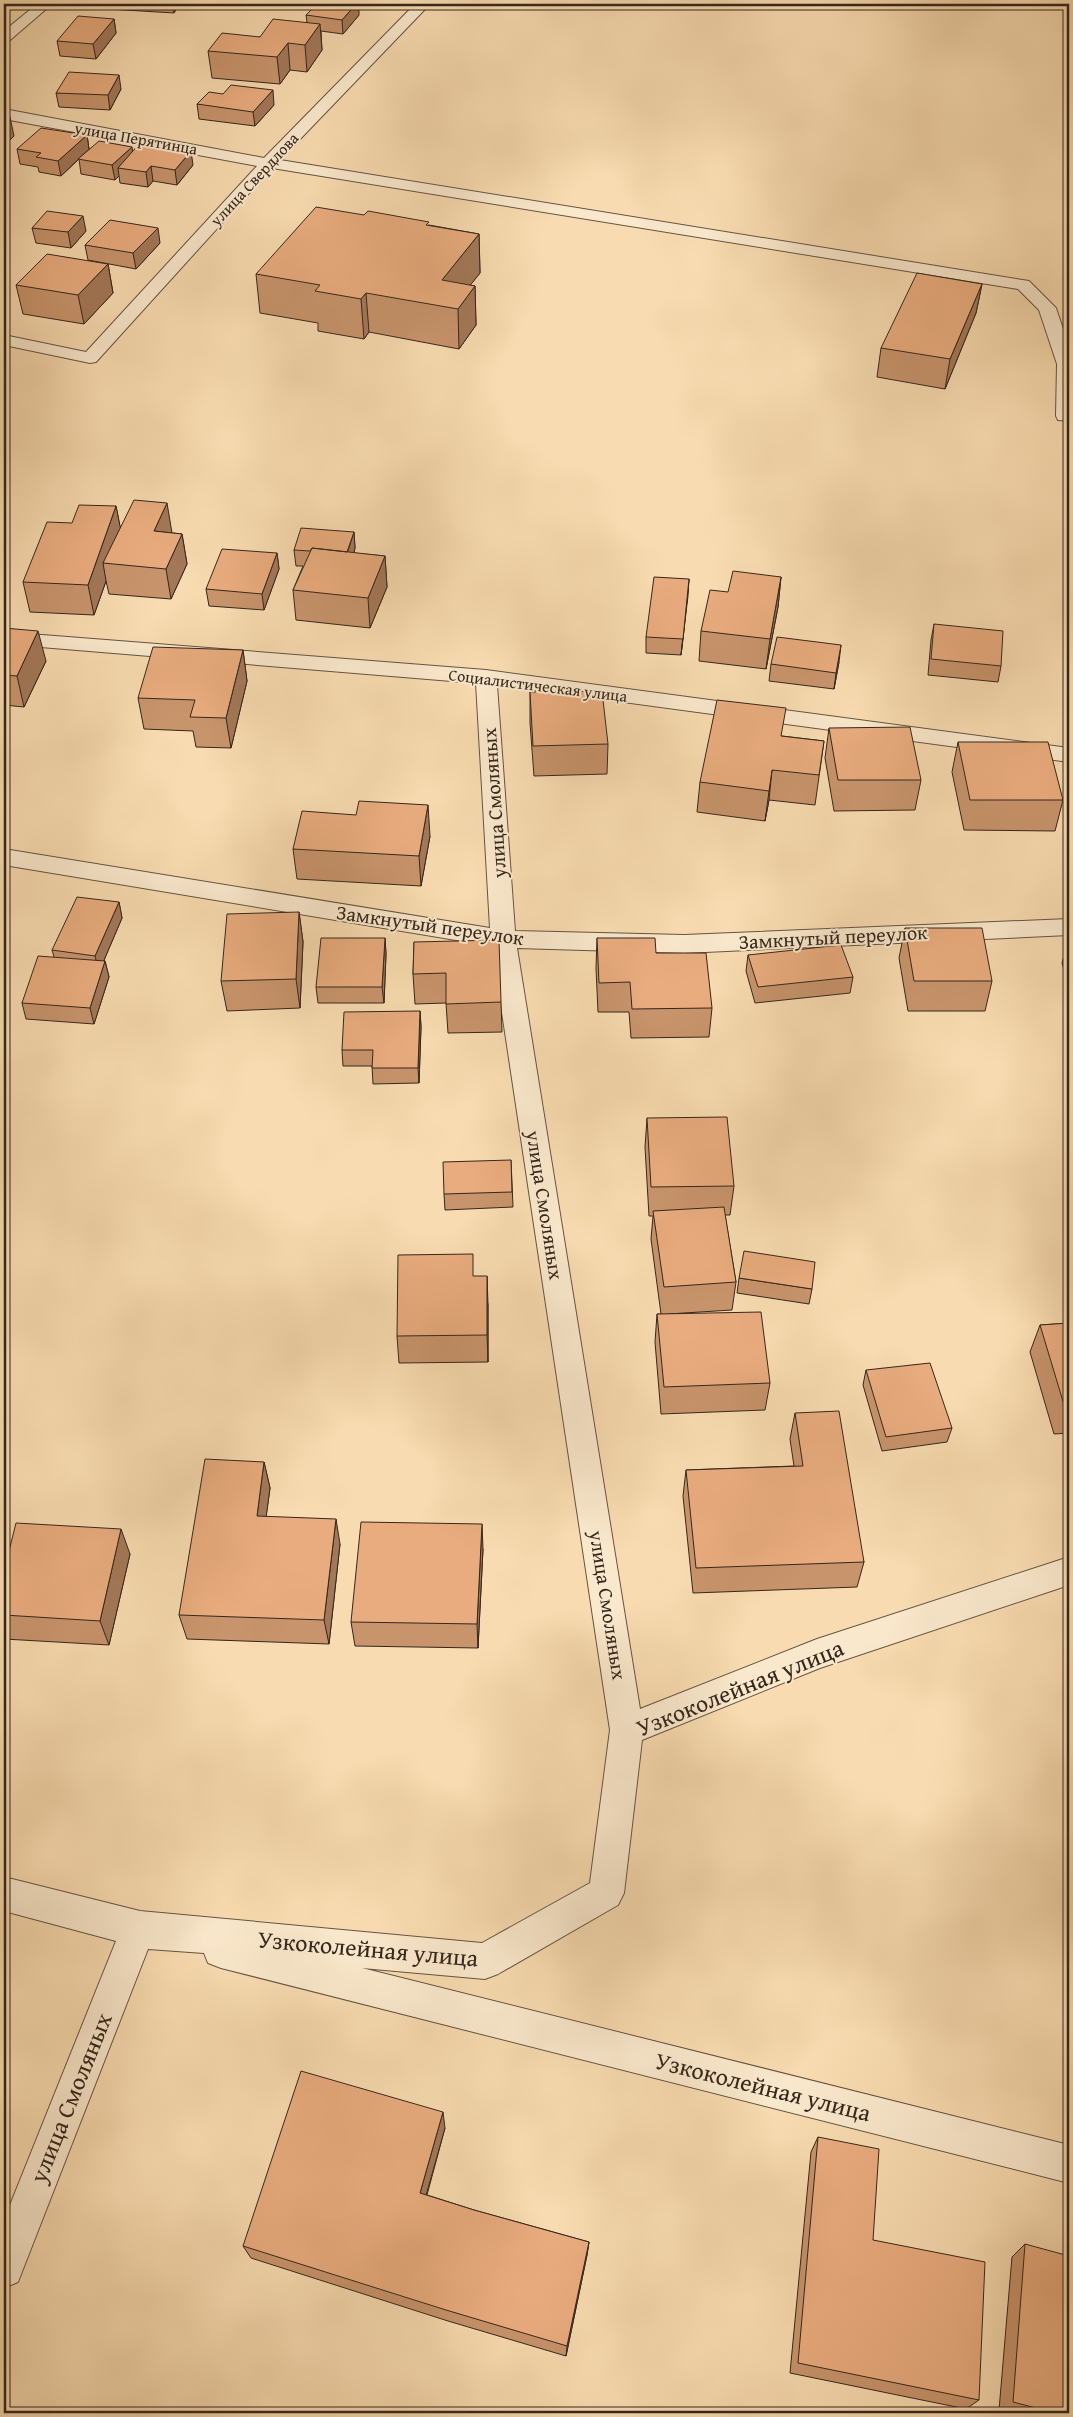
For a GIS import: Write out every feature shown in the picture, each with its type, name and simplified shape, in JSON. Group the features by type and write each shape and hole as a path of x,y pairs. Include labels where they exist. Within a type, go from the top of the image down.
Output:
{"street":[{"path":"4,38 45,4"},
{"name":"улица Свердлова","path":"4,340 90,358 268,163 422,4"},
{"name":"улица Перятинца","path":"4,114 268,163 1023,285 1047,308 1066,364 1065,416"},
{"name":"Социалистическая улица","path":"4,638 486,676 1069,755"},
{"name":"улица Смоляных","path":"486,676 503,939 627,1730"},
{"name":"Замкнутый переулок","path":"4,857 503,939 684,944 1069,927"},
{"name":"Узкоколейная улица","path":"138,1929 485,1960 606,1893 627,1730 817,1654 1069,1571"},
{"name":"Узкоколейная улица","path":"4,1894 1069,2164"},
{"name":"улица Смоляных","path":"4,2268 138,1929"}],"building":[{"path":"317,4 356,4 342,20 306,15"},
{"path":"78,16 114,19 93,44 57,41"},
{"path":"273,19 320,24 305,45 288,43 277,57 208,51 222,33 260,37"},
{"path":"69,72 119,75 108,95 56,93"},
{"path":"231,85 273,90 253,112 197,104 209,92 223,94"},
{"path":"41,128 87,135 58,161 36,157 41,153 17,149"},
{"path":"99,141 132,147 112,165 78,159"},
{"path":"139,144 191,151 175,170 151,166 146,172 118,168"},
{"path":"316,207 364,215 368,211 429,222 426,225 479,234 442,280 475,286 458,309 366,293 361,299 315,291 320,285 256,274"},
{"path":"47,211 83,216 68,232 32,228"},
{"path":"110,220 158,228 133,253 85,245"},
{"path":"47,254 108,264 78,295 16,285"},
{"path":"917,273 982,284 950,359 881,348"},
{"path":"134,500 167,503 154,531 182,534 166,569 103,563"},
{"path":"79,505 116,506 88,585 23,582 47,522 72,523"},
{"path":"301,528 354,532 347,552 312,548 310,551 294,550"},
{"path":"312,548 385,556 368,598 293,590"},
{"path":"222,549 277,553 262,594 206,589"},
{"path":"733,571 781,577 770,639 701,631 710,590 728,592"},
{"path":"654,577 689,579 683,639 646,637"},
{"path":"934,624 1003,631 1001,666 931,659"},
{"path":"4,628 38,631 17,676 4,675"},
{"path":"777,637 841,645 836,673 771,664"},
{"path":"153,647 243,650 226,718 190,717 195,700 138,698"},
{"path":"602,691 608,744 533,746 530,692"},
{"path":"717,700 786,708 781,736 824,741 819,775 772,770 769,791 700,782"},
{"path":"910,727 921,780 838,780 829,728"},
{"path":"958,742 1048,742 1063,800 970,800"},
{"path":"359,801 428,805 419,856 293,849 302,811 356,815"},
{"path":"77,897 119,902 95,956 52,950"},
{"path":"299,912 296,979 221,981 227,914"},
{"path":"905,928 982,928 992,981 914,981"},
{"path":"321,938 385,938 382,987 316,987"},
{"path":"597,938 655,938 656,953 706,953 712,1008 632,1009 630,982 599,983"},
{"path":"499,940 501,1002 446,1004 446,973 413,974 414,942"},
{"path":"841,945 853,977 758,987 748,955"},
{"path":"38,956 105,961 90,1008 22,1003"},
{"path":"420,1011 418,1068 372,1068 373,1050 342,1050 344,1012"},
{"path":"727,1117 734,1186 651,1187 647,1118"},
{"path":"511,1160 512,1192 444,1194 443,1162"},
{"path":"724,1207 736,1282 664,1287 653,1211"},
{"path":"744,1251 815,1262 812,1289 739,1278"},
{"path":"473,1254 473,1276 487,1276 487,1335 397,1336 398,1255"},
{"path":"761,1312 770,1383 664,1387 657,1314"},
{"path":"1069,1323 1069,1407 1065,1408 1040,1325"},
{"path":"930,1363 952,1428 886,1437 866,1370"},
{"path":"839,1411 864,1562 696,1568 686,1470 803,1466 795,1413"},
{"path":"205,1459 264,1462 257,1516 336,1519 324,1620 179,1615"},
{"path":"361,1522 482,1524 477,1624 351,1622"},
{"path":"16,1523 121,1529 100,1621 4,1615 4,1571"},
{"path":"301,2071 443,2112 420,2193 589,2242 567,2346 243,2246"},
{"path":"818,2137 879,2149 873,2240 985,2262 979,2400 798,2363"},
{"path":"1025,2244 1069,2256 1069,2413 1055,2413 1013,2402"}]}
